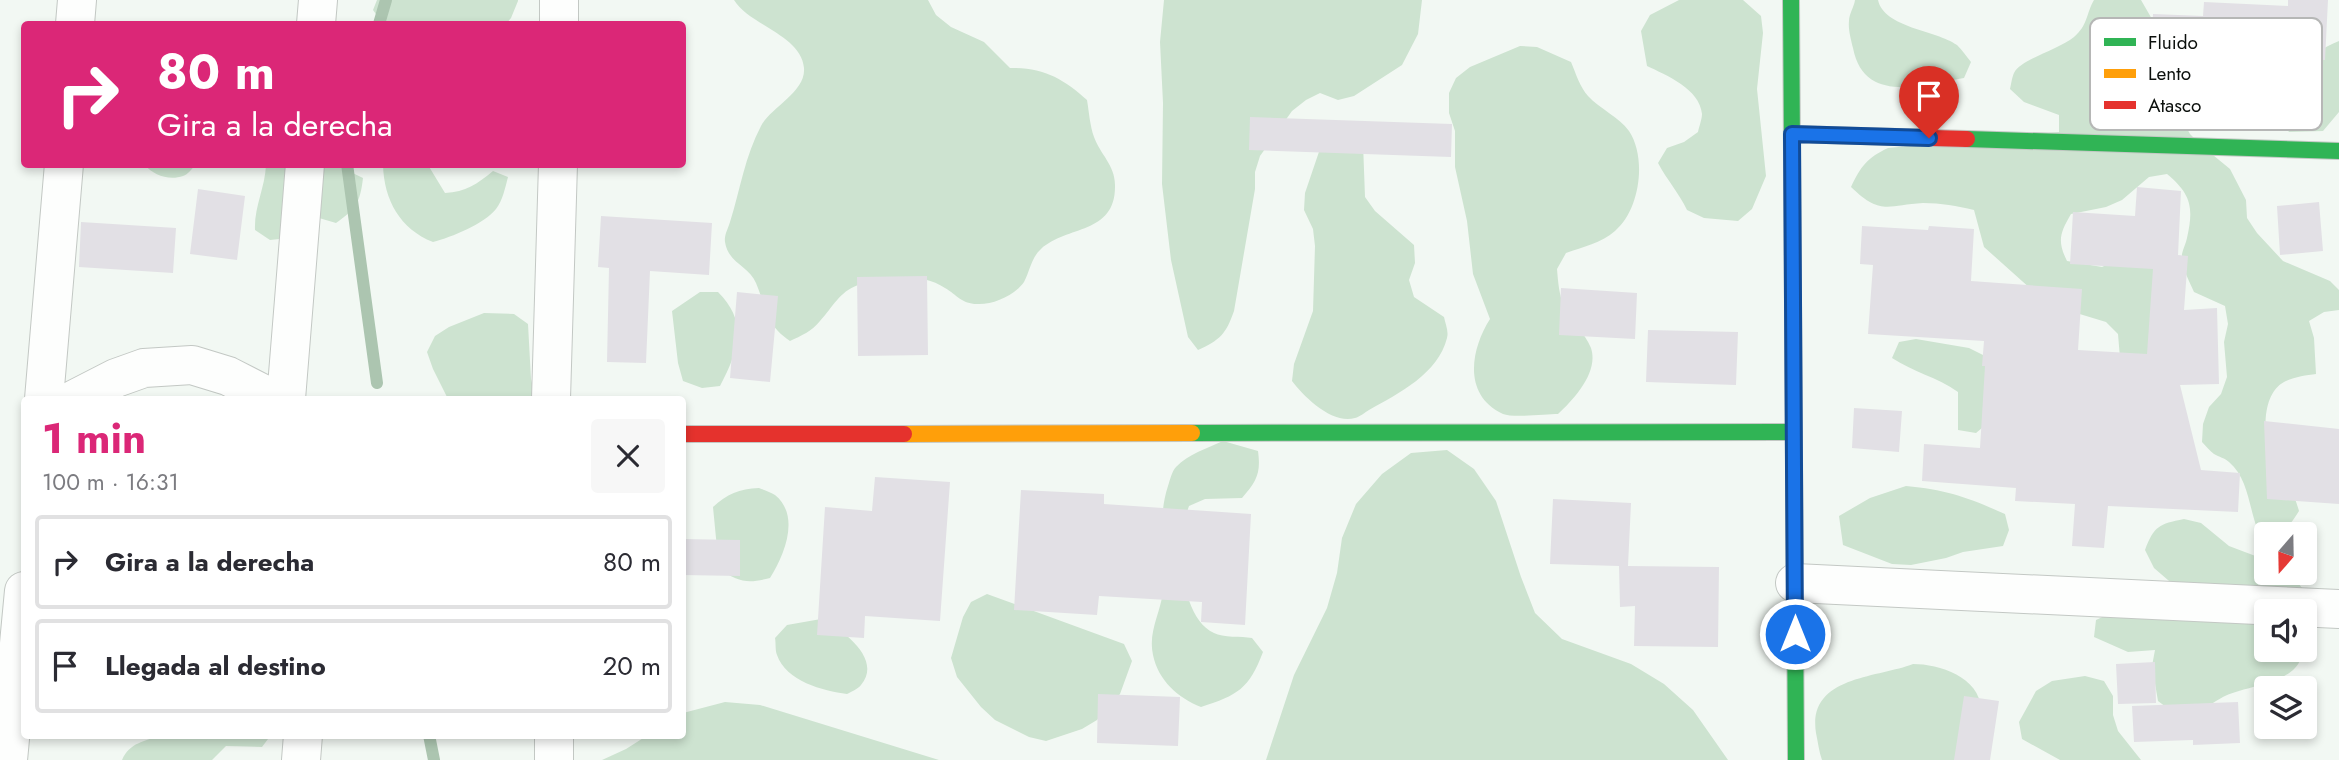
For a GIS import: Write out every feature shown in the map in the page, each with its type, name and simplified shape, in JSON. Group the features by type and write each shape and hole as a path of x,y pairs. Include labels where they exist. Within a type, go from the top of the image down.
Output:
{"street":[{"path":"75,21 77,0"},
{"path":"316,21 318,0"},
{"path":"559,0 559,21"},
{"path":"1791,0 1796,760"},
{"path":"1792,134 2339,151"},
{"path":"44,396 64,168"},
{"path":"286,396 304,168"},
{"path":"551,396 558,168"},
{"path":"81,396 116,378 144,368 192,365 228,376 267,396"},
{"path":"686,434 1794,432"},
{"path":"1795,583 2339,608"},
{"path":"8,760 16,602"},
{"path":"301,760 303,739"},
{"path":"554,739 554,760"}],"green space":[{"path":"377,0 518,0 508,21 381,21 373,10"},
{"path":"734,0 928,0 936,15 951,27 984,42 1010,68 1043,72 1070,86 1087,100 1094,137 1114,178 1113,201 1108,213 1088,227 1052,241 1041,249 1024,282 1003,298 990,303 972,304 925,280 902,277 879,279 858,285 846,292 813,328 790,341 771,322 753,277 730,255 725,239 755,137 766,119 800,85 804,68 794,47 751,17"},
{"path":"1164,0 1422,0 1418,34 1402,65 1354,96 1338,100 1320,93 1306,100 1292,111 1260,156 1255,172 1255,189 1234,311 1221,335 1198,350 1188,337 1171,260 1162,184 1163,103 1160,42"},
{"path":"1679,0 1743,0 1761,16 1763,33 1757,89 1766,176 1752,209 1738,221 1704,218 1687,210 1658,163 1667,148 1684,142 1698,132 1702,116 1700,105 1689,90 1647,66 1641,31 1650,15"},
{"path":"1855,0 1878,0 1882,9 1900,23 1957,45 1971,62 1964,78 1914,87 1897,87 1869,78 1859,66 1850,34 1849,18"},
{"path":"2094,0 2141,0 2151,18 2090,18 2090,130 2188,130 2230,169 2246,200 2247,218 2283,261 2330,281 2339,290 2339,310 2324,312 2309,321 2314,338 2316,374 2284,382 2277,387 2268,404 2268,444 2299,511 2291,522 2255,522 2240,476 2226,459 2214,454 2202,442 2203,424 2209,407 2221,394 2227,377 2224,342 2228,324 2225,306 2194,292 2188,278 2182,254 2189,227 2189,202 2181,188 2167,174 2149,177 2122,200 2106,207 2071,214 2062,232 2062,248 2067,261 2102,267 2153,243 2178,339 2121,370 2118,334 2106,322 2073,312 2040,297 1984,247 1974,210 1930,203 1885,207 1870,202 1851,187 1865,163 1888,148 2059,132 2059,115 2024,102 2010,89 2014,73 2024,63 2079,33"},
{"path":"2339,41 2339,112 2323,131 2289,132 2287,130 2322,130 2322,50"},
{"path":"1520,46 1537,47 1571,62 1588,96 1629,131 1635,142 1639,169 1635,197 1624,222 1604,239 1566,253 1557,269 1564,306 1591,348 1593,357 1588,375 1571,401 1558,414 1522,416 1503,414 1490,406 1476,384 1475,357 1483,331 1490,319 1473,274 1467,221 1455,167 1455,131 1449,113 1449,93 1456,78 1470,67"},
{"path":"1323,140 1363,143 1365,197 1375,211 1414,245 1415,263 1409,280 1414,297 1444,317 1448,333 1435,362 1416,381 1359,417 1346,419 1320,408 1292,381 1294,364 1313,311 1315,246 1313,229 1304,210 1305,193"},
{"path":"193,168 185,175 172,178 148,169"},
{"path":"266,168 342,168 363,178 353,209 336,223 319,218 289,238 270,240 255,230 256,213"},
{"path":"383,168 430,168 445,193 471,186 493,171 508,177 504,194 491,215 467,229 433,242 411,229 396,212"},
{"path":"700,292 718,292 728,304 737,326 732,361 720,386 702,388 683,381 678,363 672,311"},
{"path":"484,313 514,314 528,324 531,379 535,396 446,396 427,352 435,336 449,327"},
{"path":"1916,339 1969,348 1985,356 1989,422 1976,433 1958,430 1958,392 1892,358 1899,342"},
{"path":"1223,441 1258,451 1257,476 1242,498 1205,499 1189,506 1182,556 1187,594 1202,624 1218,635 1252,638 1263,652 1253,675 1241,689 1224,699 1201,707 1184,699 1164,680 1153,655 1152,639 1163,592 1162,526 1171,476 1186,458"},
{"path":"1447,450 1474,469 1496,501 1535,613 1562,639 1631,664 1664,684 1693,710 1728,760 1266,760 1294,675 1327,608 1337,573 1342,538 1356,504 1382,474 1411,453"},
{"path":"1906,486 1957,495 2005,514 2009,530 2003,546 1963,552 1911,565 1892,564 1843,545 1839,516 1870,498"},
{"path":"759,488 773,494 783,504 789,525 788,536 770,578 743,581 719,569 713,507 734,493"},
{"path":"2184,519 2201,523 2229,546 2254,555 2254,585 2300,585 2308,599 2254,599 2254,662 2299,662 2297,666 2284,676 2254,676 2254,687 2225,696 2192,714 2183,714 2158,701 2152,666 2155,650 2128,652 2094,637 2096,620 2111,613 2163,620 2180,612 2183,593 2154,568 2145,550 2151,536 2163,525"},
{"path":"987,594 1124,644 1132,661 1120,694 1097,720 1082,729 1046,741 1029,737 995,720 981,707 957,677 951,658 963,617 971,602"},
{"path":"821,619 849,637 864,655 866,675 861,685 847,694 817,687 797,678 788,672 777,655 775,638 787,625"},
{"path":"1913,664 1956,674 1974,688 1979,698 1981,709 1978,720 1959,760 1822,760 1816,733 1816,714 1822,700 1848,682"},
{"path":"2085,676 2104,681 2113,696 2113,715 2118,731 2141,760 2060,760 2022,739 2019,722 2036,691 2052,681"},
{"path":"725,702 760,705 939,760 602,760 642,739 686,739 686,712"},
{"path":"268,739 262,747 226,746 212,760 122,760 129,749 143,741"}],"building":[{"path":"2288,0 2328,0 2325,60 2322,60 2322,18 2153,18 2153,14 2203,16 2204,2 2288,6"},
{"path":"1250,117 1452,124 1451,157 1249,150"},
{"path":"2137,187 2181,191 2178,255 2188,256 2184,310 2217,308 2219,384 2180,385 2201,470 2240,473 2238,512 2108,506 2104,548 2072,546 2075,504 2015,501 2016,488 1922,481 1924,444 1980,448 1984,341 1868,334 1873,265 1860,264 1862,226 1928,230 1929,226 1974,229 1971,281 2082,289 2078,350 2147,354 2153,269 2070,264 2073,212 2135,216"},
{"path":"198,189 245,196 237,260 190,254"},
{"path":"2319,202 2323,251 2280,255 2277,206"},
{"path":"601,216 712,223 709,275 650,271 646,363 607,362 609,268 598,267"},
{"path":"81,222 176,228 173,273 79,267"},
{"path":"927,276 928,355 858,356 857,277"},
{"path":"1561,288 1637,293 1635,339 1559,335"},
{"path":"737,292 778,296 770,382 730,378"},
{"path":"1648,330 1738,332 1736,385 1646,382"},
{"path":"1854,408 1902,411 1899,452 1852,448"},
{"path":"2264,421 2339,429 2339,504 2267,499"},
{"path":"875,477 950,482 940,621 865,616 864,638 817,635 825,507 872,511"},
{"path":"1021,490 1104,494 1104,504 1251,514 1245,625 1201,622 1202,602 1099,596 1097,615 1014,610"},
{"path":"1553,499 1631,503 1628,566 1719,567 1718,647 1634,646 1635,606 1620,607 1619,566 1550,564"},
{"path":"686,539 740,540 740,576 686,575"},
{"path":"2155,662 2156,703 2118,704 2116,664"},
{"path":"1098,694 1180,697 1178,746 1097,743"},
{"path":"1964,696 1999,701 1990,760 1954,760"},
{"path":"2238,702 2240,743 2193,745 2193,740 2134,742 2132,706"}],"waterway":[{"path":"380,21 386,0"},
{"path":"348,168 377,383"},
{"path":"430,739 434,760"}],"traffic: fast":[{"path":"1791,0 1796,760"},
{"path":"1967,139 2339,151"},
{"path":"1192,433 1794,432"}],"traffic: slow":[{"path":"904,434 1192,433"}],"traffic: jam":[{"path":"1792,134 1967,139"},
{"path":"686,434 904,434"}],"route":[{"path":"1795,634 1792,134 1929,138"}]}
